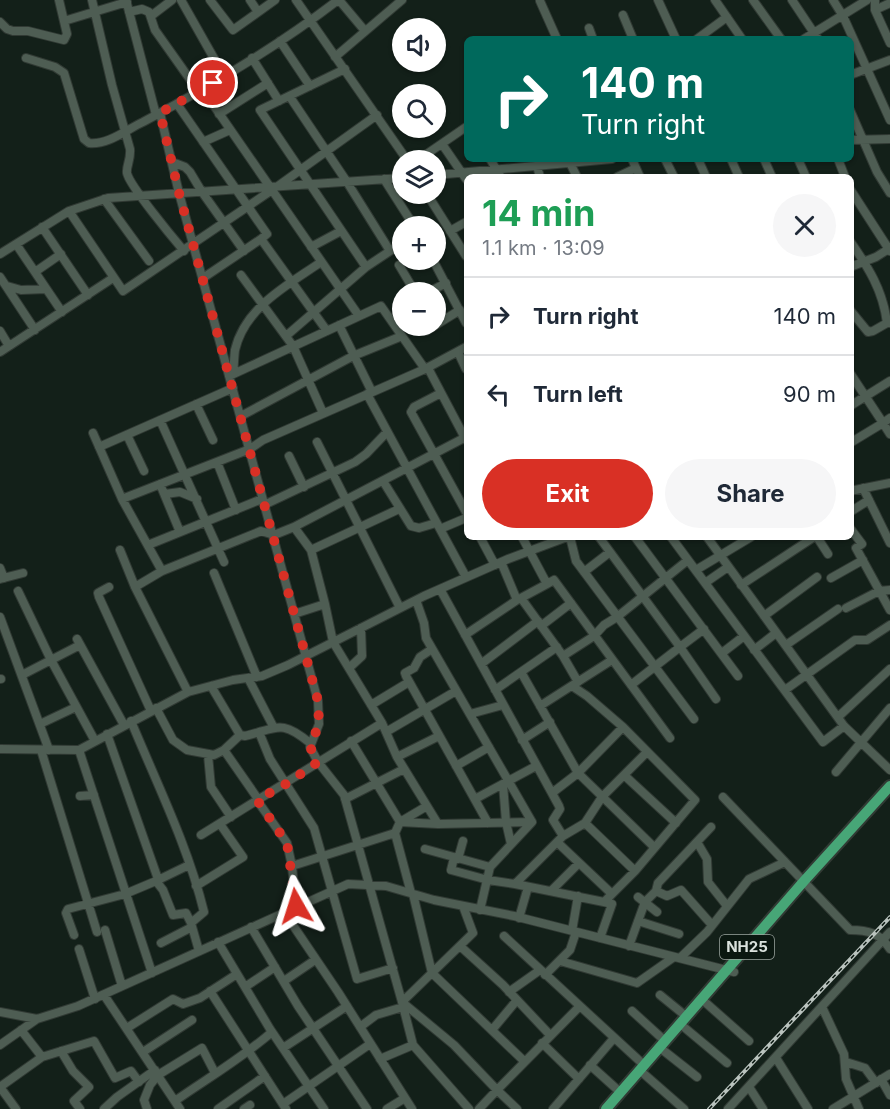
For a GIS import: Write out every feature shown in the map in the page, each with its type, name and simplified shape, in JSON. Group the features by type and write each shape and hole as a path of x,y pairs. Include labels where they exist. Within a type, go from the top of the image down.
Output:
{"main road":[{"name":"NH25","path":"614,1109 644,1070 890,786"},
{"name":"NH25","path":"806,884 890,796"},
{"name":"NH25","path":"686,1022 706,1003 730,971"},
{"name":"NH25","path":"606,1109 620,1092 644,1070"}],"street":[{"path":"0,22 6,29 28,31 62,40 67,37 60,0"},
{"path":"92,0 112,85 126,131 131,159 127,173 141,196 184,251"},
{"path":"151,16 172,0"},
{"path":"181,0 224,76"},
{"path":"210,0 233,30 275,0"},
{"path":"250,0 258,12"},
{"path":"296,0 400,150"},
{"path":"26,58 56,67 64,73 83,136 87,142 102,143 201,91 280,41 338,0 365,31"},
{"path":"335,57 402,0"},
{"path":"658,0 675,36"},
{"path":"716,0 740,36"},
{"path":"753,0 779,36"},
{"path":"792,0 816,36 867,0"},
{"path":"833,0 853,36"},
{"path":"875,0 875,10 890,43"},
{"path":"64,21 127,1 231,375 320,713 317,731 310,743"},
{"path":"540,1 556,36"},
{"path":"875,10 890,3"},
{"path":"129,12 142,9 149,12 155,30 273,188 359,316"},
{"path":"622,15 632,36"},
{"path":"701,36 727,17"},
{"path":"589,27 592,36"},
{"path":"854,39 890,120"},
{"path":"280,41 310,86"},
{"path":"252,58 279,101"},
{"path":"854,73 890,60"},
{"path":"345,69 260,110 366,267"},
{"path":"219,114 268,82"},
{"path":"286,336 340,288 390,251 290,97"},
{"path":"177,104 267,234 203,278"},
{"path":"69,211 123,291 248,207 377,115"},
{"path":"854,120 877,172 890,193"},
{"path":"433,150 464,129"},
{"path":"203,142 230,130"},
{"path":"854,140 890,139"},
{"path":"442,144 464,176"},
{"path":"172,162 187,169 244,251"},
{"path":"499,173 530,164 565,162 575,174"},
{"path":"633,162 639,174"},
{"path":"623,174 636,168"},
{"path":"446,175 464,176"},
{"path":"384,179 408,216"},
{"path":"0,254 69,211 104,199 392,179"},
{"path":"854,195 890,249 854,265"},
{"path":"104,199 149,261"},
{"path":"433,204 464,253"},
{"path":"450,231 464,223"},
{"path":"42,227 88,295"},
{"path":"311,247 341,231"},
{"path":"261,239 327,331"},
{"path":"16,244 62,312"},
{"path":"854,246 881,293 888,323 868,332 854,315"},
{"path":"35,272 61,254"},
{"path":"231,375 240,338 248,322 262,304 321,262"},
{"path":"241,275 293,346 323,413"},
{"path":"0,277 35,330"},
{"path":"0,352 113,278"},
{"path":"446,283 464,319"},
{"path":"6,286 21,290 46,289"},
{"path":"231,375 381,306 392,322"},
{"path":"446,319 460,310"},
{"path":"339,325 387,432 466,578"},
{"path":"0,331 9,346"},
{"path":"241,416 353,356 402,336 441,393 464,435"},
{"path":"122,499 250,449 262,440 426,369 464,348"},
{"path":"458,352 464,365"},
{"path":"854,379 886,421 890,434"},
{"path":"854,404 890,381"},
{"path":"99,447 233,388"},
{"path":"441,393 411,409 464,508"},
{"path":"196,404 213,440"},
{"path":"160,420 224,562"},
{"path":"854,441 886,421"},
{"path":"148,545 333,473 361,459 387,432"},
{"path":"93,433 122,499 162,571"},
{"path":"127,435 144,471"},
{"path":"135,587 162,571 261,531 274,535 294,527 464,440"},
{"path":"317,442 400,608"},
{"path":"289,456 304,486"},
{"path":"217,462 236,510"},
{"path":"383,481 413,528 438,526 464,519"},
{"path":"854,490 890,483"},
{"path":"160,484 180,532"},
{"path":"863,488 890,543"},
{"path":"165,495 180,492 197,499"},
{"path":"854,509 869,500"},
{"path":"311,550 399,509"},
{"path":"294,527 311,550 326,604 333,642 382,723 397,757 438,824"},
{"path":"854,533 862,544 856,548 890,609"},
{"path":"482,540 519,599 563,656 575,684 623,727 694,798 694,803 635,871 604,902"},
{"path":"524,540 547,584"},
{"path":"0,749 79,750 188,692 257,677 288,665 416,600 559,540"},
{"path":"565,540 576,561 694,718"},
{"path":"601,540 716,699"},
{"path":"637,540 738,676"},
{"path":"673,540 823,742 844,726"},
{"path":"709,540 844,726 860,744 890,770"},
{"path":"696,570 746,540"},
{"path":"741,585 811,540"},
{"path":"818,540 828,554"},
{"path":"120,549 135,587 188,692"},
{"path":"584,572 610,552"},
{"path":"563,656 594,636 604,625 688,560"},
{"path":"831,578 863,560"},
{"path":"705,583 728,567"},
{"path":"0,568 2,579 23,573"},
{"path":"214,573 257,677"},
{"path":"764,616 817,578"},
{"path":"465,635 519,599 554,580 670,738"},
{"path":"109,587 98,593 99,597 154,709 177,744 187,750 208,755 224,750 240,735 274,728 291,729 310,743 318,762 345,798 413,1045 469,1109"},
{"path":"440,589 560,808 553,820 560,839 579,863 612,894"},
{"path":"786,645 842,609 879,591 890,590"},
{"path":"18,591 51,660 95,741"},
{"path":"416,600 424,623 425,635 432,649 489,747 506,783 532,822"},
{"path":"481,664 571,603"},
{"path":"294,614 326,604"},
{"path":"0,617 40,724 45,750 88,903 123,986"},
{"path":"785,690 855,640 867,639 890,626"},
{"path":"349,668 362,656 361,628"},
{"path":"631,685 704,629"},
{"path":"754,650 776,633"},
{"path":"722,653 744,636"},
{"path":"22,675 79,642 128,723 189,865 204,912 191,925 161,942"},
{"path":"495,690 556,647"},
{"path":"432,649 418,658 414,668 405,673 488,823"},
{"path":"540,706 612,660"},
{"path":"838,717 890,669"},
{"path":"521,672 578,773 654,847"},
{"path":"248,678 274,728"},
{"path":"371,705 409,682"},
{"path":"211,686 240,735"},
{"path":"386,732 456,691"},
{"path":"470,714 503,705"},
{"path":"40,724 76,706"},
{"path":"836,772 890,708"},
{"path":"522,740 550,722"},
{"path":"201,835 382,723"},
{"path":"552,793 578,773 623,727"},
{"path":"259,732 267,753 293,796 311,820 357,979 393,968"},
{"path":"107,735 157,880 173,915 186,913 199,951"},
{"path":"397,757 439,736"},
{"path":"351,741 400,822"},
{"path":"456,766 489,747"},
{"path":"79,750 152,973"},
{"path":"224,750 287,843 296,906"},
{"path":"514,884 560,839 585,823 602,797 647,752"},
{"path":"208,755 211,787 231,817"},
{"path":"475,800 536,766"},
{"path":"345,798 404,769"},
{"path":"624,775 676,823"},
{"path":"506,783 506,822 511,844"},
{"path":"80,796 94,795"},
{"path":"723,797 850,930 867,930 883,939 890,949"},
{"path":"427,806 400,822 395,833 432,974 524,1061"},
{"path":"400,822 438,824 532,822"},
{"path":"480,909 490,867 532,822"},
{"path":"585,823 635,871"},
{"path":"196,886 243,858 220,824"},
{"path":"629,946 638,921 642,900 656,891 658,883 711,827"},
{"path":"292,866 395,833"},
{"path":"463,841 451,870 488,880 612,904 600,938"},
{"path":"697,842 707,859 708,882 727,906"},
{"path":"425,849 490,867"},
{"path":"560,961 637,983 677,957 712,925 752,876 785,862"},
{"path":"551,891 579,863"},
{"path":"74,935 67,910 125,894 189,865"},
{"path":"0,1045 37,1020 95,999 348,884 387,886 730,971"},
{"path":"519,918 528,887"},
{"path":"656,891 669,896 681,890 712,925"},
{"path":"509,992 543,973 560,961 570,950 578,896"},
{"path":"642,900 657,912"},
{"path":"360,1028 376,1016 402,1004 473,933 463,906"},
{"path":"284,912 412,1109"},
{"path":"638,921 679,934"},
{"path":"251,927 313,1028 367,1109"},
{"path":"728,1109 890,932"},
{"path":"504,936 614,1038 684,1109"},
{"path":"218,942 272,1032 324,1109"},
{"path":"460,946 550,1035"},
{"path":"79,949 95,999"},
{"path":"284,981 315,960"},
{"path":"245,987 275,967"},
{"path":"127,1028 174,999 183,1004 237,974"},
{"path":"210,991 284,1107 370,1044"},
{"path":"104,994 176,1106 272,1032"},
{"path":"660,995 727,1063"},
{"path":"492,1030 517,1000"},
{"path":"706,1003 749,1041"},
{"path":"402,1004 454,1045 517,1109"},
{"path":"283,1048 347,1006"},
{"path":"479,1109 542,1042 579,1007"},
{"path":"822,1007 846,1062 846,1079 859,1109"},
{"path":"632,1011 697,1077"},
{"path":"0,1012 37,1020"},
{"path":"143,1052 192,1020"},
{"path":"21,1030 42,1057"},
{"path":"553,1109 614,1038"},
{"path":"16,1109 0,1087 42,1057 94,1041 115,1078 131,1071 139,1082"},
{"path":"542,1042 579,1079"},
{"path":"380,1059 413,1045"},
{"path":"104,1109 139,1082 202,1048 216,1073"},
{"path":"61,1052 73,1071 89,1087 74,1101 80,1109"},
{"path":"776,1058 808,1109"},
{"path":"846,1062 865,1068 890,1095"},
{"path":"590,1065 620,1092"},
{"path":"147,1109 144,1100 156,1073"},
{"path":"833,1109 890,1074"},
{"path":"218,1109 265,1076"},
{"path":"749,1087 763,1109"},
{"path":"387,1109 405,1098"}],"railway":[{"path":"709,1109 890,917"}],"route":[{"path":"213,83 160,113 179,193 318,701 319,724 310,747 318,762 257,800 287,843 296,906"}]}
